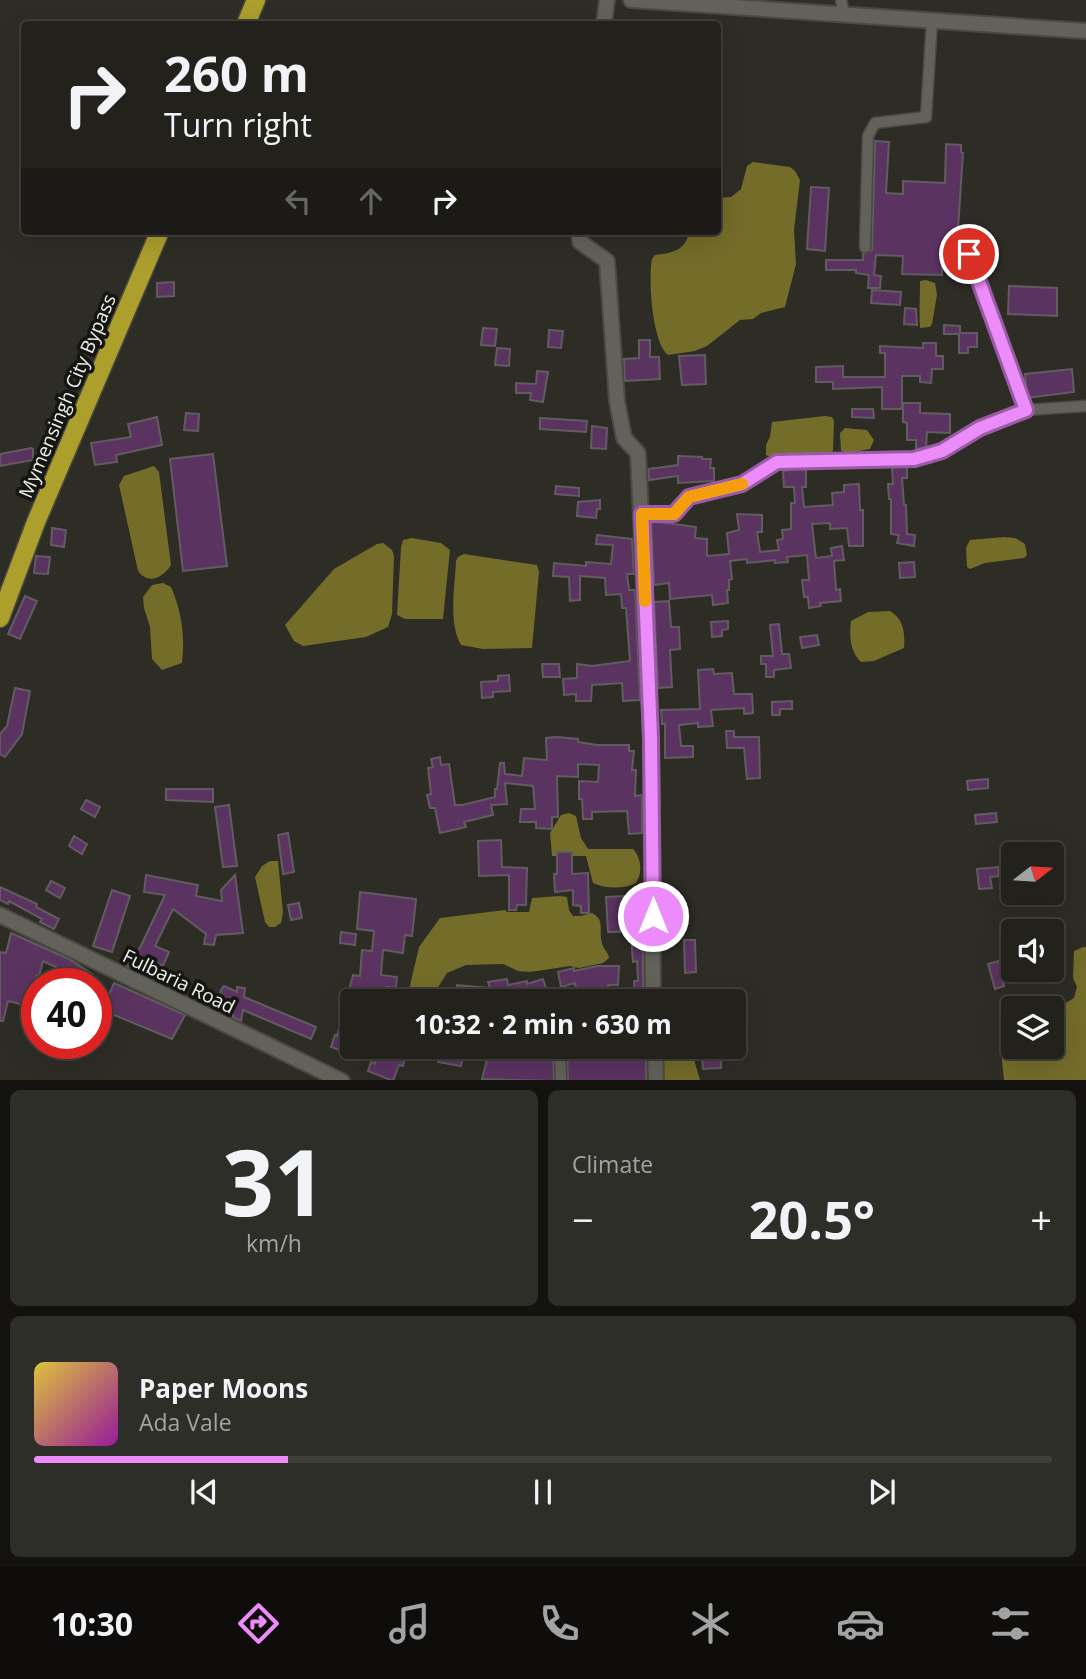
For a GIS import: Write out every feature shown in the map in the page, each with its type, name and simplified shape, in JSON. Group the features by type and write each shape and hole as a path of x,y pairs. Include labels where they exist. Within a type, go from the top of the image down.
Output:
{"highway":[{"path":"247,21 256,0"},
{"name":"Mymensingh City Bypass","path":"0,618 36,522 158,235"}],"street":[{"path":"604,21 607,0"},
{"path":"631,0 842,7 932,20 1086,31"},
{"path":"865,247 868,136 874,123 926,117 932,20"},
{"path":"579,235 580,242 607,261 617,401 624,438 638,453 651,738 653,989"},
{"path":"642,514 674,514 689,497 742,484 777,462 914,459 942,451 980,428 1026,410 1086,406"},
{"name":"Fulbaria Road","path":"0,915 342,1080"},
{"path":"560,1059 561,1080"},
{"path":"655,1059 656,1080"}],"lane":[{"path":"969,254 1026,410"}],"shaded area":[{"path":"753,162 790,167 800,180 794,230 796,264 785,307 761,313 753,319 740,320 707,346 695,351 668,355 658,338 655,324 651,295 652,259 655,255 677,250 685,243 688,235 721,235 721,198 731,197 741,189 747,166"},
{"path":"920,281 935,283 937,295 932,324 930,327 920,328"},
{"path":"832,417 834,421 833,451 799,457 779,458 766,455 772,422"},
{"path":"845,428 867,430 874,440 870,449 849,453 841,451 840,433"},
{"path":"154,466 159,472 171,565 160,576 151,579 138,571 119,485 124,476"},
{"path":"412,538 441,543 450,550 443,619 405,619 397,615 401,547 403,540"},
{"path":"1015,538 1025,544 1027,555 1024,558 985,563 970,569 967,567 966,548 970,540"},
{"path":"383,543 392,550 394,556 392,614 388,627 366,637 303,646 294,641 285,625 334,569"},
{"path":"464,554 537,565 539,572 532,648 483,649 461,645 455,626 453,604 456,561"},
{"path":"163,583 171,587 175,596 182,624 183,643 182,663 162,670 152,659 150,627 143,597 152,585"},
{"path":"890,611 903,627 904,648 874,661 861,662 851,643 851,621 868,612"},
{"path":"569,813 576,816 581,838 588,849 633,849 640,865 640,875 636,883 621,887 598,885 593,883 586,856 552,856 550,833 561,815"},
{"path":"270,861 278,861 283,912 281,923 275,927 269,927 265,922 255,877 262,866"},
{"path":"567,897 573,916 592,913 596,916 601,926 603,947 609,958 603,963 579,968 570,966 530,972 518,971 503,964 466,965 447,973 437,989 409,989 419,947 440,918 505,910 529,912 532,898"},
{"path":"1086,947 1086,1080 1004,1080 1001,1059 1064,1059 1064,1004 1074,998 1077,987 1073,978 1074,951"},
{"path":"662,1059 694,1059 700,1080 662,1080"}],"building":[{"path":"875,141 889,142 886,193 903,194 903,181 945,183 946,144 961,145 963,153 956,259 942,258 942,275 902,274 903,256 876,255 874,275 881,276 880,288 868,288 869,275 856,273 856,270 826,270 826,260 863,260 863,254 872,250"},
{"path":"811,187 829,188 825,251 807,249"},
{"path":"174,282 174,296 157,297 157,283"},
{"path":"1009,286 1057,288 1057,316 1008,314"},
{"path":"872,290 901,292 900,305 871,303"},
{"path":"905,308 916,309 917,325 904,324"},
{"path":"944,325 960,326 960,333 977,333 977,347 968,347 968,353 959,353 959,334 944,334"},
{"path":"483,328 497,329 495,346 481,345"},
{"path":"549,330 563,331 561,348 548,347"},
{"path":"639,340 650,340 650,357 659,357 660,379 625,381 624,359 639,358"},
{"path":"923,343 936,343 936,356 943,356 943,369 932,369 931,383 920,382 920,376 902,376 902,409 882,409 882,387 833,389 833,382 816,382 816,367 843,366 843,377 885,377 885,353 880,353 880,346 923,348"},
{"path":"497,348 510,349 509,366 495,365"},
{"path":"705,355 706,384 682,385 679,356"},
{"path":"1072,369 1074,392 1027,398 1025,374"},
{"path":"537,371 548,372 543,402 530,400 531,393 516,393 516,383 536,384"},
{"path":"903,403 920,403 920,413 950,414 950,433 927,432 926,448 916,449 916,440 907,440"},
{"path":"852,409 873,409 874,418 852,417"},
{"path":"186,413 199,414 198,431 184,430"},
{"path":"157,417 162,445 116,455 117,462 95,465 91,443 131,437 128,424"},
{"path":"540,418 587,421 586,432 540,429"},
{"path":"592,426 607,428 606,449 591,448"},
{"path":"31,448 33,460 0,466 0,454"},
{"path":"213,454 227,566 183,571 170,459"},
{"path":"678,456 711,459 710,468 714,468 714,481 678,483 678,476 649,480 648,469 678,465"},
{"path":"892,467 907,467 907,478 902,478 904,505 907,534 915,535 914,546 897,543 899,535 891,534 888,484 893,484"},
{"path":"806,469 806,487 802,487 804,507 833,505 832,493 844,492 844,485 859,484 860,510 863,510 863,546 849,546 847,528 830,529 830,523 812,524 816,558 832,556 831,548 842,546 844,560 834,561 836,590 840,589 841,601 820,603 821,606 809,608 808,597 804,597 802,580 809,580 807,555 787,557 788,562 775,563 775,560 747,563 747,559 730,561 732,579 729,580 727,590 728,603 713,605 712,595 670,599 669,583 654,585 651,521 696,527 695,538 707,539 707,556 729,554 727,533 739,530 737,514 762,515 762,532 757,532 760,552 779,550 777,540 783,539 782,530 791,529 791,503 795,503 794,487 784,487 783,471"},
{"path":"556,486 579,488 579,496 555,494"},
{"path":"600,500 596,518 577,516 578,502"},
{"path":"52,528 66,530 64,547 51,545"},
{"path":"597,535 632,539 634,574 627,574 629,590 635,590 640,700 623,701 622,683 592,685 591,701 576,701 576,694 564,695 563,679 577,678 577,664 592,666 630,661 626,608 622,608 621,594 606,595 605,578 580,576 580,600 570,601 569,577 553,576 554,563 586,566 586,562 611,564 613,545 596,544"},
{"path":"36,556 50,557 48,574 34,573"},
{"path":"914,562 915,577 900,578 899,563"},
{"path":"25,596 37,601 20,639 8,634"},
{"path":"669,601 671,627 679,627 680,649 670,650 672,687 658,688 654,602"},
{"path":"728,621 728,629 722,630 722,636 712,637 711,622"},
{"path":"779,624 782,654 789,654 791,668 774,670 774,677 766,677 766,664 761,664 761,656 773,656 770,625"},
{"path":"817,635 819,645 802,648 800,637"},
{"path":"542,664 559,664 560,677 543,677"},
{"path":"713,669 714,674 732,673 734,694 752,694 753,713 744,714 744,708 711,710 713,726 698,727 698,723 679,725 681,746 693,746 693,757 665,758 665,724 662,724 661,710 700,709 698,670"},
{"path":"509,675 510,691 493,692 493,697 482,698 481,682 498,681 498,676"},
{"path":"15,688 30,691 22,734 5,757 0,754 0,734 7,726"},
{"path":"792,701 792,709 780,709 780,715 772,715 772,702"},
{"path":"726,731 734,731 734,737 759,737 760,778 747,779 744,748 727,748"},
{"path":"546,738 578,739 578,742 597,745 629,745 629,751 634,751 632,770 636,770 635,796 642,795 642,833 629,834 627,811 592,812 592,819 583,819 579,781 598,782 599,765 578,764 578,777 557,776 558,817 552,817 552,829 536,828 536,822 520,822 521,809 535,809 533,786 505,783 507,804 491,805 493,815 464,822 466,827 440,833 435,808 430,808 427,795 431,794 428,768 433,767 431,759 440,757 441,765 449,764 455,805 462,805 495,797 500,763 504,763 505,774 522,776 524,758 547,760"},
{"path":"988,779 988,788 968,790 967,781"},
{"path":"166,789 213,789 213,802 166,800"},
{"path":"86,800 100,807 95,817 81,809"},
{"path":"229,805 237,866 223,867 215,807"},
{"path":"996,813 997,822 976,824 975,815"},
{"path":"288,833 294,872 283,874 278,835"},
{"path":"74,836 87,844 82,854 69,846"},
{"path":"501,840 502,867 527,868 526,905 517,905 516,910 509,910 509,875 479,876 478,841"},
{"path":"557,852 572,852 572,874 588,873 589,913 581,913 581,906 573,905 573,890 555,892"},
{"path":"998,867 999,876 990,877 992,888 979,889 977,869"},
{"path":"146,875 198,885 196,896 222,901 221,890 235,875 243,933 216,935 214,945 204,944 206,934 173,909 155,946 169,952 163,966 149,959 142,973 124,965 129,952 136,956 165,895 144,892"},
{"path":"51,881 65,888 60,898 46,890"},
{"path":"0,887 37,904 36,907 59,919 54,929 40,922 42,919 9,901 8,904 0,900"},
{"path":"112,890 130,896 112,952 93,946"},
{"path":"360,892 416,899 412,936 405,935 403,953 383,950 381,975 397,977 396,988 349,989 353,975 360,976 362,950 372,951 374,931 357,929"},
{"path":"643,895 643,906 634,907 635,919 620,920 620,932 608,932 606,897"},
{"path":"299,903 302,918 291,920 288,905"},
{"path":"341,932 356,934 355,945 340,943"},
{"path":"11,933 83,968 58,968 43,961 41,968 21,968 21,1004 8,1001 3,1021 0,1021 0,952 6,953"},
{"path":"643,935 643,989 635,989 634,981 638,981 637,961 633,962 631,936"},
{"path":"684,940 695,940 696,972 685,973"},
{"path":"999,961 1001,982 1004,986 995,989 988,964"},
{"path":"597,966 619,966 618,985 608,985 609,989 576,989 575,983 561,987 558,972 574,968 574,971"},
{"path":"507,979 508,985 527,981 527,984 543,979 546,989 456,989 457,985 490,988 488,982"},
{"path":"114,983 185,1015 172,1039 112,1014"},
{"path":"224,986 237,992 237,987 245,988 244,997 316,1027 311,1039 243,1010 241,1021 233,1017 233,1014 218,1010"},
{"path":"340,1025 340,1050 331,1047 335,1035 337,1036"},
{"path":"376,1059 404,1059 403,1066 399,1065 393,1080 368,1071 371,1062 375,1064"},
{"path":"439,1059 462,1059 461,1066 438,1062"},
{"path":"487,1059 553,1059 554,1080 482,1079"},
{"path":"567,1059 646,1059 646,1080 568,1080"},
{"path":"702,1059 720,1059 721,1068 703,1069"}],"slow traffic":[{"path":"645,601 642,514 674,514 689,497 742,484"}],"route":[{"path":"653,916 651,738 642,514 674,514 689,497 742,484 777,462 914,459 942,451 980,428 1026,410 969,254"}]}
